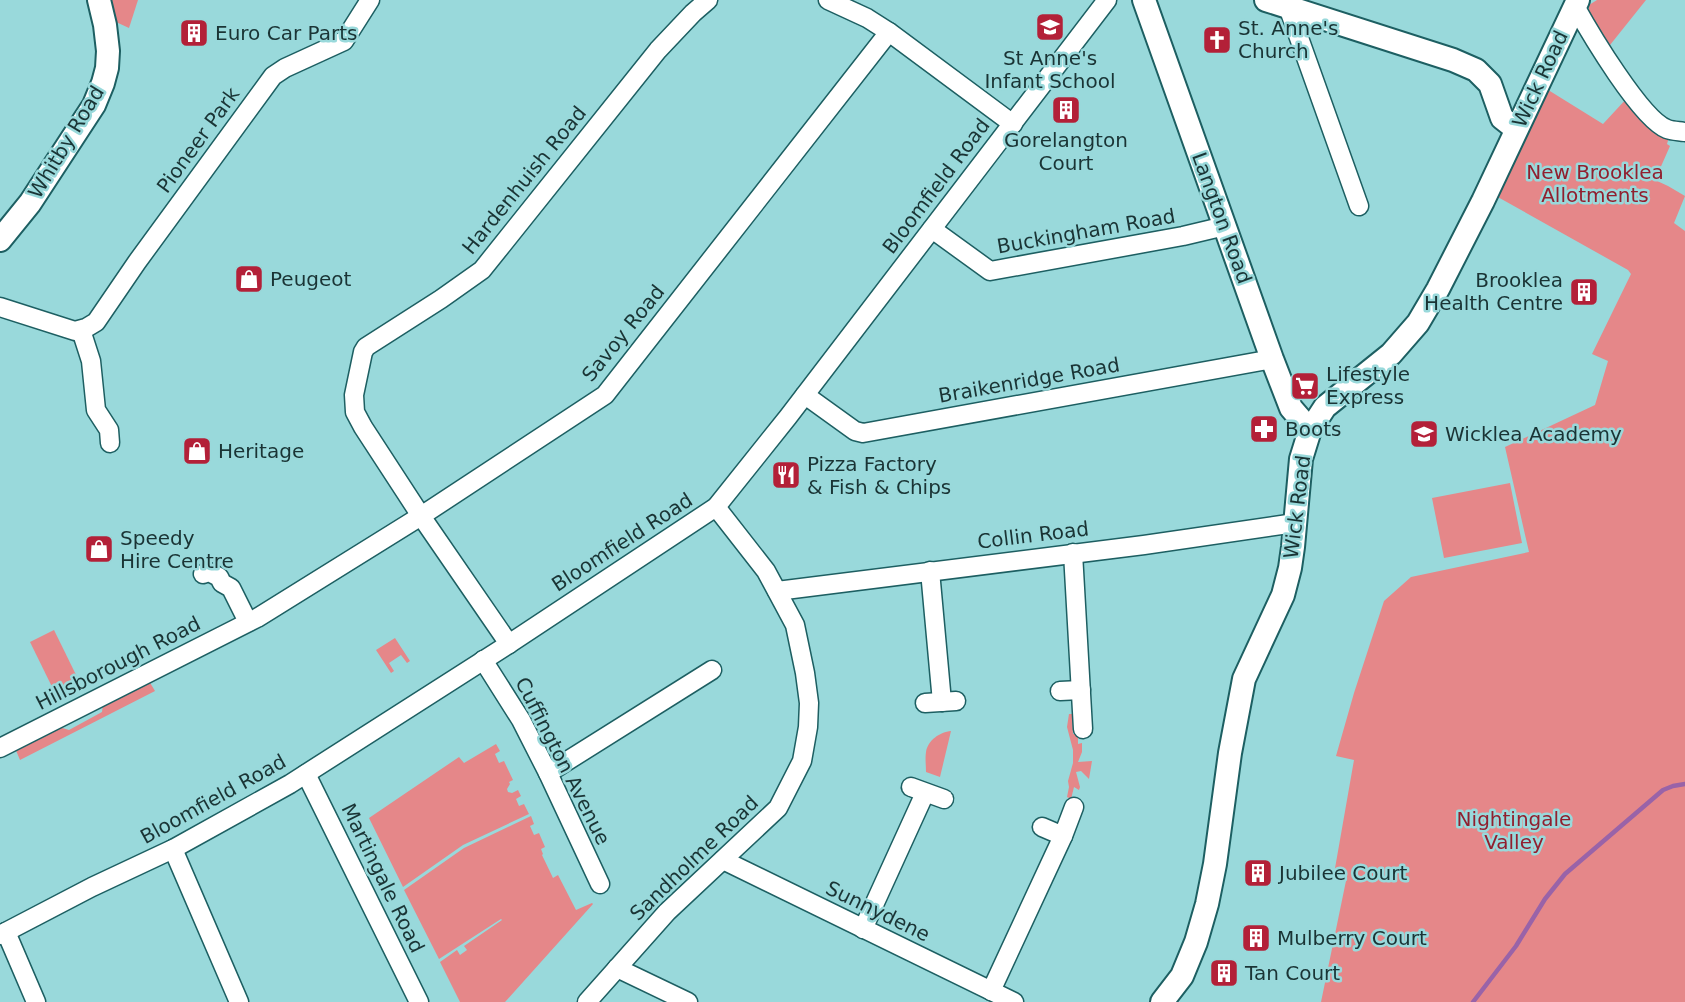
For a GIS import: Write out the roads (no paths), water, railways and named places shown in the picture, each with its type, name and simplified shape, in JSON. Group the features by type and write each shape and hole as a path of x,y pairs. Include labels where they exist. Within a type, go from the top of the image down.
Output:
{"street":[{"name":"Whitby Road","path":"0,240 30,203 94,105 103,83 108,51 99,0"},
{"name":"Pioneer Park","path":"81,330 91,326 100,318 144,253 273,76 285,68 344,41 370,0"},
{"name":"Hardenhuish Road","path":"509,644 421,516 355,412 354,395 363,352 366,347 482,270 658,50 708,0"},
{"path":"828,0 867,18 889,32 1013,124"},
{"name":"Bloomfield Road","path":"3,934 92,887 172,849 306,774 509,644 716,507 805,395 1107,0"},
{"name":"Langton Road","path":"1144,0 1272,359 1291,408 1310,430"},
{"path":"1266,0 1453,60 1476,70 1490,84 1502,118 1516,129"},
{"path":"1576,3 1593,38 1644,111 1665,128 1685,132"},
{"name":"Wick Road","path":"1162,1002 1182,976 1196,942 1207,904 1218,845 1230,753 1244,679 1283,595 1293,547 1301,459 1310,430 1325,407 1391,354 1418,323 1478,211 1576,3"},
{"path":"1288,7 1359,206"},
{"name":"Savoy Road","path":"252,620 421,516 605,395 889,32"},
{"name":"Buckingham Road","path":"932,229 990,272 1225,226"},
{"path":"0,307 69,330 81,330 91,361 96,410 109,430 110,443"},
{"name":"Braikenridge Road","path":"805,395 855,431 862,433 1272,359"},
{"name":"Sandholme Road","path":"587,1002 667,912 778,808 801,761 808,727 809,703 795,625 766,571 716,507"},
{"name":"Collin Road","path":"777,591 1073,552 1144,545 1295,523"},
{"path":"1073,552 1083,729"},
{"path":"930,571 941,702"},
{"path":"214,574 222,583 231,588 252,620"},
{"name":"Hillsborough Road","path":"0,748 252,620"},
{"name":"Cuffington Avenue","path":"483,660 521,720 549,773 600,884"},
{"path":"549,773 712,670"},
{"path":"1060,691 1081,690"},
{"name":"Martingale Road","path":"306,774 419,1002"},
{"path":"862,929 918,790 944,800"},
{"path":"991,991 1063,836 1074,807"},
{"path":"1042,827 1063,836"},
{"path":"172,849 239,1002"},
{"name":"Sunnydene","path":"723,860 1014,1002"},
{"path":"3,934 36,1002"},
{"path":"617,968 688,1002"}],"waterway":[{"path":"1473,1002 1516,946 1545,899 1565,874 1663,790 1685,784"}],"place":[{"name":"St Anne's Infant School","path":"1050,27"},
{"name":"Euro Car Parts","path":"194,33"},
{"name":"St. Anne's Church","path":"1217,40"},
{"name":"Gorelangton Court","path":"1066,110"},
{"name":"Peugeot","path":"249,279"},
{"name":"Brooklea Health Centre","path":"1584,292"},
{"name":"Lifestyle Express","path":"1305,386"},
{"name":"Boots","path":"1264,429"},
{"name":"Wicklea Academy","path":"1424,434"},
{"name":"Heritage","path":"197,451"},
{"name":"Pizza Factory & Fish & Chips","path":"786,475"},
{"name":"Speedy Hire Centre","path":"99,549"},
{"name":"Jubilee Court","path":"1258,873"},
{"name":"Mulberry Court","path":"1256,938"},
{"name":"Tan Court","path":"1224,973"}],"park label":[{"name":"New Brooklea Allotments","path":"1595,184"},
{"name":"Nightingale Valley","path":"1514,830"}]}
